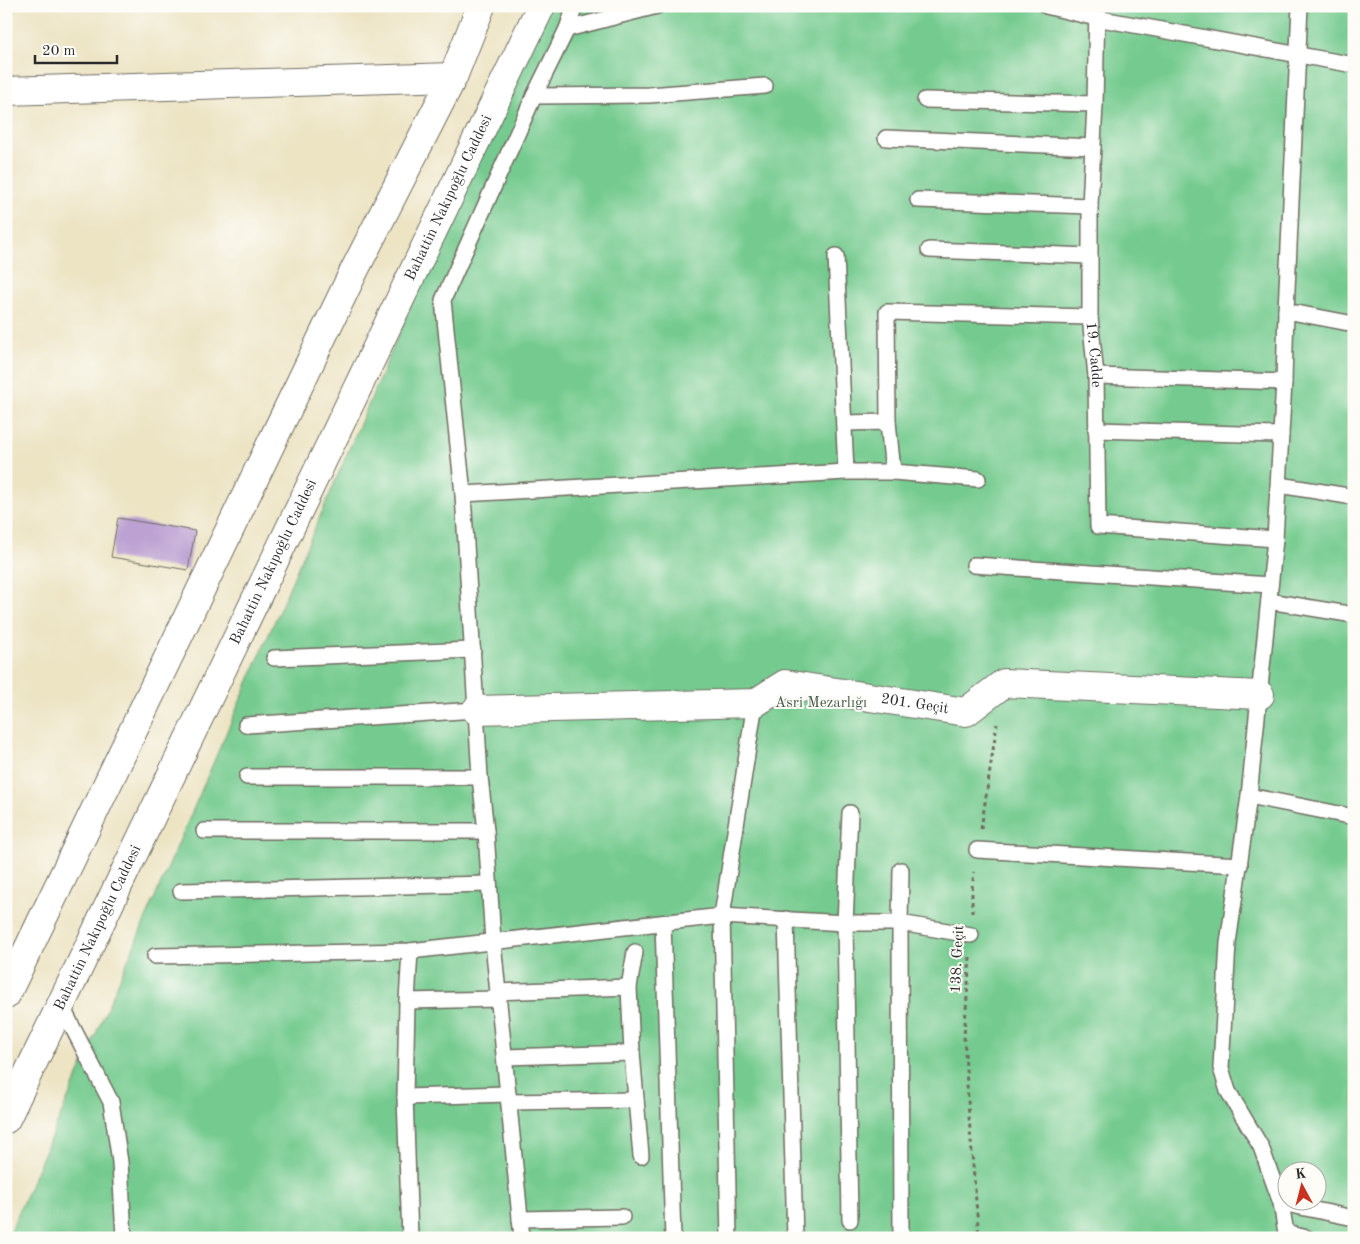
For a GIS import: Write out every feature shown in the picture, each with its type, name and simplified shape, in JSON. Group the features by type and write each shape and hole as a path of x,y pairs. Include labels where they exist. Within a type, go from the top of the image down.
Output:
{"main road":[{"path":"6,995 353,273 453,77 481,6"},
{"name":"Bahattin Nakıpoğlu Caddesi","path":"6,1119 540,6"},
{"path":"6,91 453,77"},
{"path":"1004,683 1260,695"},
{"name":"201. Geçit","path":"755,703 785,684 966,712 1004,683"},
{"path":"476,710 755,703"}],"lane":[{"path":"522,1238 493,942 486,831 480,777 463,494 443,300 576,6"},
{"path":"567,29 657,6"},
{"path":"1046,6 1097,12 1298,55 1354,65"},
{"path":"1278,1194 1262,1147 1228,1091 1221,1068 1228,943 1249,796 1275,539 1284,382 1300,6"},
{"name":"19. Cadde","path":"1097,12 1090,206 1090,317 1096,376 1098,526 1275,539"},
{"path":"534,96 649,95 765,86"},
{"path":"925,100 1094,104"},
{"path":"886,138 1093,147"},
{"path":"918,200 1090,206"},
{"path":"929,250 1090,256"},
{"path":"836,256 846,472"},
{"path":"1286,310 1354,324"},
{"path":"893,472 888,422 887,312 1090,317"},
{"path":"1096,376 1284,382"},
{"path":"844,423 888,422"},
{"path":"1096,430 1281,435"},
{"path":"463,494 846,472 893,472 978,479"},
{"path":"1279,485 1354,497"},
{"path":"974,565 1270,584"},
{"path":"1269,601 1354,615"},
{"path":"274,658 473,650"},
{"path":"729,1238 722,916 755,703"},
{"path":"246,725 476,710"},
{"path":"247,777 480,777"},
{"path":"1249,796 1354,817"},
{"path":"850,812 845,923 850,1220"},
{"path":"204,831 486,831"},
{"path":"977,850 1240,865"},
{"path":"901,1238 900,923 902,870"},
{"path":"181,891 489,884"},
{"path":"154,956 410,951 722,916 845,923 900,923 971,935"},
{"path":"786,919 795,1238"},
{"path":"663,923 673,1238"},
{"path":"410,951 405,1097 410,1238"},
{"path":"636,952 629,987 632,1053 641,1156"},
{"path":"407,1001 629,987"},
{"path":"61,1005 111,1102 120,1162 124,1238"},
{"path":"505,1057 632,1053"},
{"path":"405,1097 636,1100"},
{"path":"1282,1212 1286,1236 1307,1238"},
{"path":"1325,1212 1354,1218"},
{"path":"520,1219 622,1218"}],"path":[{"name":"138. Geçit","path":"979,1238 964,1036 971,935 972,889 1004,683"}],"green space":[{"name":"Asri Mezarlığı","path":"541,6 1354,6 1354,1238 9,1238"}],"building":[{"path":"118,518 195,531 188,570 111,557"}]}
